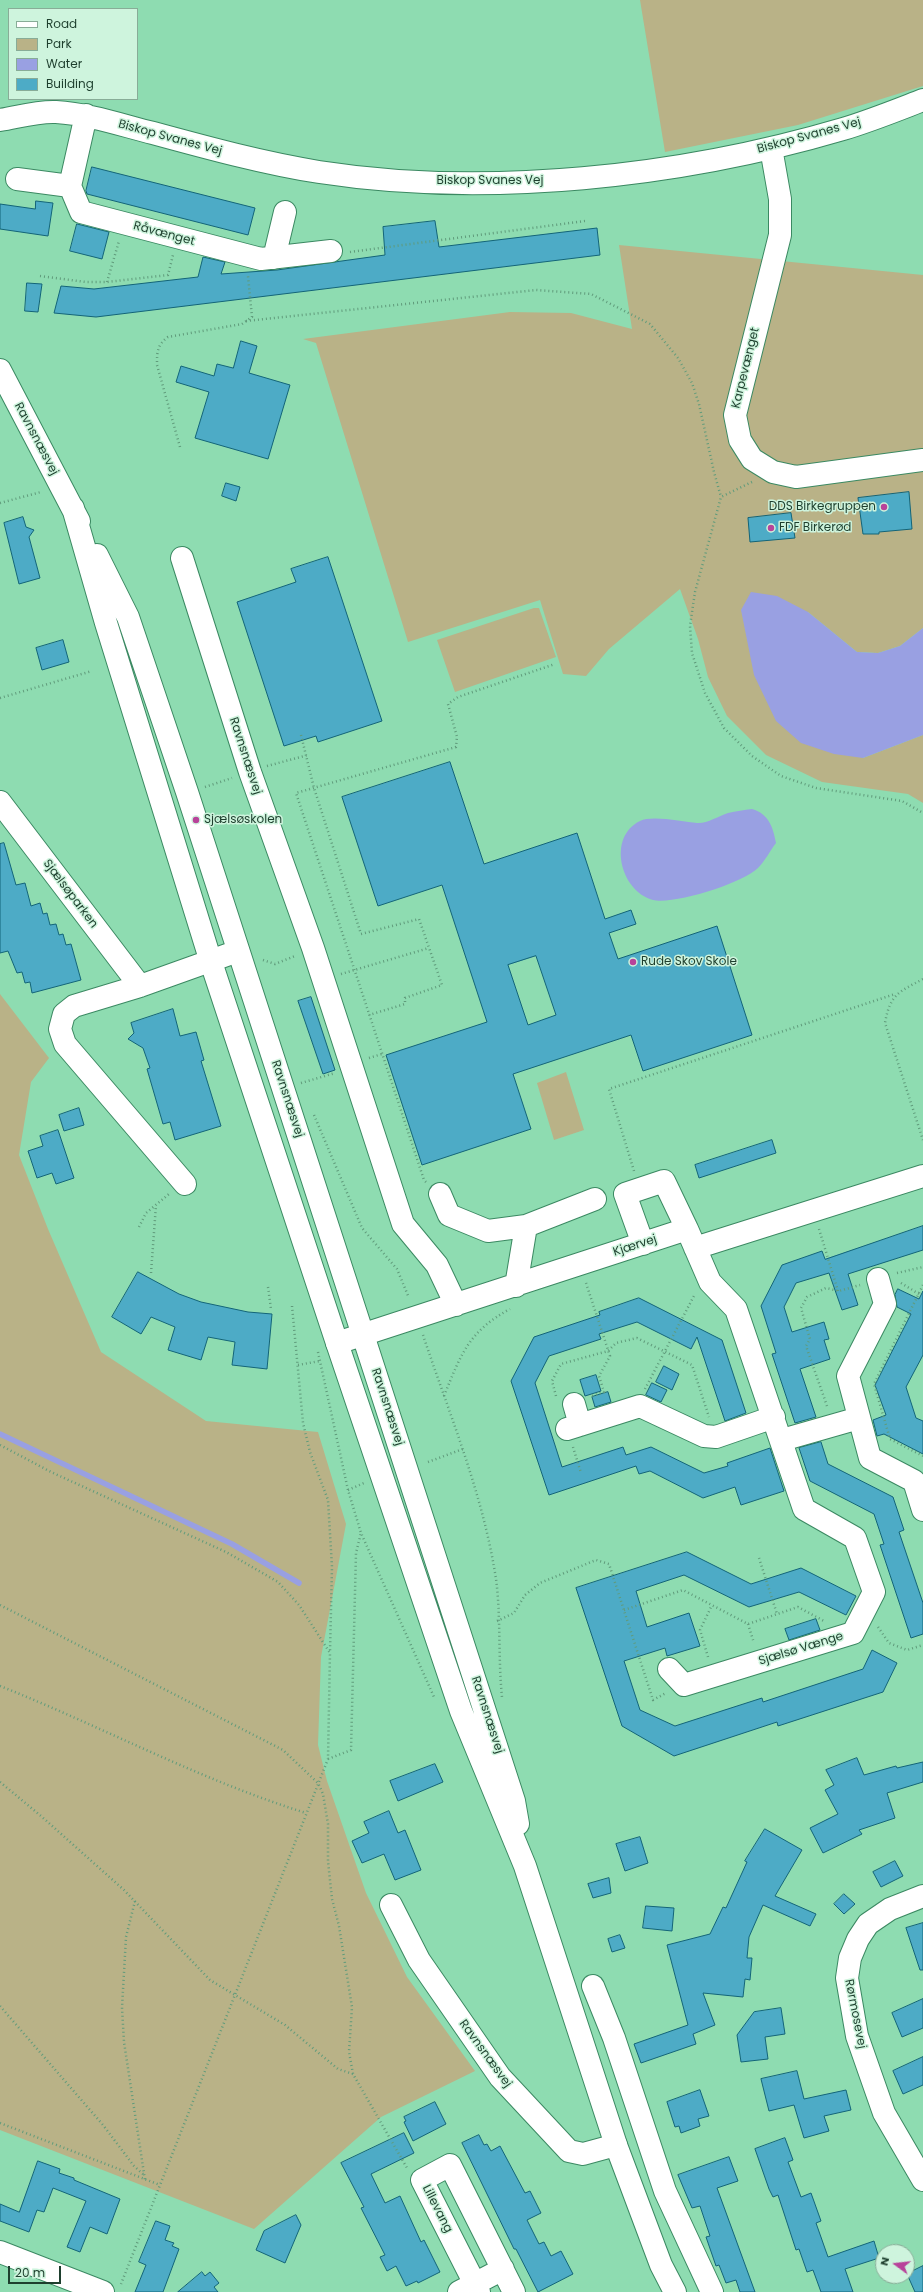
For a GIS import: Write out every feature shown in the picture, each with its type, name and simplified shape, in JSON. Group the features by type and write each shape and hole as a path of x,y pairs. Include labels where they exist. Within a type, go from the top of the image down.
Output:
{"street":[{"name":"Biskop Svanes Vej","path":"0,120 53,112 86,115 242,156 319,172 403,180 481,182 563,180 683,167 771,148 845,129 923,100"},
{"name":"Biskop Svanes Vej","path":"0,107 44,106 53,112"},
{"path":"17,179 70,186 86,115"},
{"name":"Karpevænget","path":"771,148 780,199 780,235 735,415 740,440 752,459 773,472 796,476 923,460"},
{"name":"Råvænget","path":"70,186 81,212 261,259 331,251"},
{"path":"274,258 285,212"},
{"name":"Ravnsnæsvej","path":"0,370 73,508 128,617 187,792 248,954 364,1335 514,1801 525,1866"},
{"name":"Ravnsnæsvej","path":"73,508 106,623 211,962 337,1343 461,1711 525,1866 616,2146 674,2292"},
{"name":"Ravnsnæsvej","path":"182,558 250,772 313,948 404,1224 436,1265 456,1305"},
{"name":"Sjælsøparken","path":"0,802 140,986"},
{"path":"184,1183 65,1044 60,1029 64,1014 74,1006 211,962 248,954"},
{"name":"Kjærvej","path":"337,1343 456,1305 515,1296 643,1244 691,1239 813,1211 923,1176"},
{"name":"Sjælsø Vænge","path":"640,1189 664,1181 710,1282 736,1309 782,1440 804,1509 855,1538 874,1592 853,1633 684,1685"},
{"path":"640,1189 625,1194 643,1244"},
{"path":"440,1194 449,1215 488,1231 526,1226 595,1199"},
{"path":"515,1296 526,1226"},
{"path":"888,1276 885,1304 848,1376 870,1458 914,1481 923,1510"},
{"path":"574,1404 574,1427 640,1406 704,1436 716,1437 774,1417"},
{"path":"782,1440 859,1418"},
{"path":"669,1669 684,1685"},
{"name":"Rørmosevej","path":"923,1896 890,1910 868,1924 858,1939 850,1958 847,1978 857,2036 884,2113 923,2180"},
{"name":"Ravnsnæsvej","path":"391,1905 418,1960 500,2077 569,2151 583,2154 616,2146"},
{"path":"593,1986 614,2038 664,2191 712,2292"},
{"path":"584,2048 614,2038"},
{"name":"Lillevang","path":"503,2269 471,2289 422,2180 450,2165 503,2269 514,2292"},
{"path":"0,2252 112,2288"}],"path":[{"path":"331,251 336,254 585,221"},
{"path":"107,282 124,224"},
{"path":"40,276 107,282 168,275 178,238"},
{"path":"180,447 157,364 157,350 161,342 168,337 242,324 252,317 246,255"},
{"path":"246,321 536,290 591,294 650,324 678,358 692,383 714,472 722,497 695,592 690,626 692,653 705,693 724,728 752,756 781,776 816,788 902,801 923,813"},
{"path":"722,497 773,472"},
{"path":"0,503 61,486"},
{"path":"440,1194 424,1180 296,793 456,747 457,737 448,704 458,697 555,664"},
{"path":"0,698 92,671"},
{"path":"301,735 308,755 314,788 361,934 419,919 442,985 405,998 405,1004 369,1015"},
{"path":"187,792 308,755"},
{"path":"248,954 275,964 313,948"},
{"path":"323,979 429,948"},
{"path":"640,1189 608,1089 895,994 923,979"},
{"path":"895,994 888,1007 885,1023 923,1140"},
{"path":"301,1083 353,1068"},
{"path":"298,1078 304,1090"},
{"path":"313,1112 362,1228 397,1269 410,1301"},
{"path":"139,1227 146,1213 184,1183"},
{"path":"151,1273 156,1205"},
{"path":"813,1211 838,1291"},
{"path":"834,1425 806,1346 810,1339 800,1308 807,1297 826,1288 838,1291 923,1267"},
{"path":"888,1276 919,1294"},
{"path":"579,1286 594,1281"},
{"path":"640,1406 641,1396 694,1294 710,1282"},
{"path":"574,1404 604,1392 599,1376 610,1356 586,1283"},
{"path":"923,1285 874,1384 890,1440 923,1456"},
{"path":"268,1287 271,1309"},
{"path":"444,1396 460,1358 473,1337 515,1296"},
{"path":"112,2288 160,2186 328,1759 332,1567 328,1500 310,1452 303,1423 292,1306"},
{"path":"422,1335 463,1449 428,1462"},
{"path":"581,1473 574,1427 552,1381 560,1364 608,1351 616,1343 637,1338 692,1365 716,1437"},
{"path":"298,1365 320,1361"},
{"path":"0,1445 51,1472 226,1552 278,1582 299,1605 330,1653"},
{"path":"328,1759 351,1750 356,1553 361,1533 348,1490 368,1481"},
{"path":"759,1558 777,1614"},
{"path":"498,1621 514,1613 525,1595 540,1583 596,1560 609,1564 653,1700 684,1685"},
{"path":"624,1610 683,1590 748,1624 798,1607 826,1622 835,1638"},
{"path":"0,1605 283,1750 318,1783 323,1794 328,1824 328,1861 332,1899 339,1926 352,2007 348,2052 353,2074 409,2172 422,2180"},
{"path":"712,1605 700,1630 713,1676"},
{"path":"866,1608 889,1643 907,1650 923,1645"},
{"path":"0,1686 193,1772 255,1797 306,1813"},
{"path":"0,1782 41,1816 135,1901 210,1980 235,1994 252,2007 285,2024 338,2069 353,2074"},
{"path":"135,1901 126,1936 122,2008 124,2042 145,2180"},
{"path":"0,2006 103,2126 134,2166 144,2175"},
{"path":"0,2123 160,2186"}],"green space":[{"path":"640,0 923,0 923,86 798,125 665,152"},
{"path":"619,245 923,275 923,628 900,646 878,653 857,652 808,612 863,758 923,735 923,803 908,794 822,782 766,755 727,716 708,677 698,639 680,589 609,649 586,676 563,674 540,600 408,642 316,343 303,339 510,312 571,313 632,329"},
{"path":"534,608 539,608 556,657 455,692 437,640"},
{"path":"0,994 49,1058 31,1082 19,1155 48,1229 101,1352 206,1421 318,1432 346,1524 321,1657 318,1745 327,1781 366,1893 407,1977 475,2071 381,2117 254,2229 0,2130"},
{"path":"566,1072 584,1130 554,1140 537,1083"}],"water":[{"path":"751,592 777,596 808,612 857,652 878,653 900,646 923,628 923,735 863,758 834,754 801,743 776,721 754,675 741,610"},
{"path":"752,809 762,814 769,822 772,827 776,843 761,865 750,874 708,892 663,901 653,900 642,895 632,886 622,863 621,851 623,839 630,829 640,821 645,819 668,819 701,823 728,813"}],"building":[{"path":"92,167 255,208 248,235 87,194 86,191"},
{"path":"36,201 53,203 48,236 0,229 0,204 35,209"},
{"path":"435,221 439,247 597,228 600,255 96,317 54,313 61,286 94,289 198,277 203,257 225,262 221,274 277,270 385,255 383,227"},
{"path":"77,224 109,232 102,259 70,251"},
{"path":"27,283 42,284 38,312 25,311"},
{"path":"241,341 257,346 249,373 290,385 268,459 195,438 209,392 176,382 181,366 214,376 217,364 233,368"},
{"path":"226,483 240,487 236,501 222,496"},
{"name":"DDS Birkegruppen","path":"909,492 912,529 879,532 879,534 863,534 858,498"},
{"name":"FDF Birkerød","path":"791,513 795,538 750,542 748,518"},
{"path":"23,517 26,527 34,530 29,537 40,578 19,584 4,523"},
{"path":"328,557 382,721 318,742 316,736 284,746 237,602 296,582 291,569"},
{"path":"63,640 69,662 42,670 36,648"},
{"name":"Rude Skov Skole","path":"450,762 484,864 577,833 605,919 631,910 636,924 609,933 618,959 717,926 752,1035 643,1071 631,1035 513,1074 531,1129 422,1165 386,1055 487,1022 442,885 378,906 342,797","holes":["536,956 556,1015 528,1025 508,965"]},
{"path":"4,843 16,885 25,883 31,906 40,903 43,914 47,913 50,925 56,924 59,935 63,934 66,945 71,944 81,980 32,993 30,982 25,983 22,972 17,973 8,951 0,953 0,844"},
{"path":"311,997 335,1070 323,1074 298,1001"},
{"path":"173,1009 180,1036 196,1032 204,1060 201,1061 221,1126 175,1140 170,1122 163,1124 147,1069 150,1068 143,1048 128,1039 134,1033 131,1023"},
{"path":"79,1108 84,1125 64,1131 59,1115"},
{"path":"58,1130 74,1178 56,1184 52,1173 37,1178 28,1151 43,1146 40,1136"},
{"path":"772,1140 776,1153 699,1178 695,1165"},
{"path":"923,1226 923,1250 848,1274 858,1305 842,1310 829,1273 796,1283 784,1307 792,1332 824,1322 829,1339 824,1340 830,1359 800,1369 816,1417 795,1423 772,1354 776,1353 761,1306 782,1265 822,1251 825,1259"},
{"path":"138,1272 179,1294 201,1302 248,1312 272,1314 267,1369 232,1365 235,1342 208,1337 201,1360 168,1350 175,1327 151,1317 141,1334 112,1317"},
{"path":"898,1289 919,1299 923,1291 923,1355 906,1387 916,1418 923,1421 923,1454 884,1434 877,1436 873,1420 886,1415 875,1385 911,1314 897,1307 895,1295"},
{"path":"639,1298 722,1340 746,1413 725,1421 697,1337 691,1349 637,1322 599,1334 601,1339 549,1356 535,1383 562,1467 623,1447 626,1455 651,1447 704,1473 728,1466 727,1463 770,1448 784,1491 741,1505 735,1487 703,1498 650,1471 639,1474 636,1466 549,1495 511,1381 534,1337 600,1315 599,1312"},
{"path":"664,1366 679,1374 672,1390 656,1382"},
{"path":"596,1375 601,1391 585,1396 580,1380"},
{"path":"652,1383 667,1390 661,1402 646,1395"},
{"path":"608,1392 611,1402 595,1407 592,1397"},
{"path":"821,1442 828,1464 893,1497 904,1530 899,1532 923,1603 923,1634 911,1638 880,1545 884,1544 874,1514 810,1481 799,1448"},
{"path":"687,1552 751,1584 801,1568 856,1596 846,1615 799,1592 749,1607 684,1575 636,1591 647,1627 689,1613 700,1646 667,1656 665,1648 624,1661 640,1710 675,1726 762,1698 763,1702 863,1669 872,1650 897,1663 883,1692 778,1726 777,1722 674,1756 622,1726 576,1588"},
{"path":"816,1619 820,1630 789,1640 785,1629"},
{"path":"857,1758 864,1775 896,1766 897,1768 923,1762 923,1782 887,1793 895,1818 859,1830 862,1834 823,1853 810,1828 838,1814 825,1790 834,1785 826,1770"},
{"path":"435,1764 443,1782 398,1801 390,1781"},
{"path":"389,1811 398,1833 405,1830 421,1870 395,1880 384,1854 362,1863 352,1841 369,1833 364,1822"},
{"path":"765,1829 802,1850 775,1896 816,1914 810,1926 763,1905 749,1937 747,1958 752,1958 750,1980 745,1979 743,1997 703,1993 715,2025 693,2034 696,2044 641,2063 634,2044 688,2025 667,1945 710,1934 723,1907 726,1908 747,1862 745,1861"},
{"path":"640,1837 648,1863 625,1871 616,1844"},
{"path":"895,1861 903,1876 881,1887 873,1872"},
{"path":"609,1878 611,1893 593,1898 588,1884"},
{"path":"844,1894 855,1904 844,1914 834,1904"},
{"path":"646,1906 674,1908 672,1931 643,1928"},
{"path":"923,1923 923,1970 920,1970 906,1928"},
{"path":"620,1935 625,1948 612,1952 608,1939"},
{"path":"923,1999 923,2028 902,2037 892,2013"},
{"path":"781,2008 785,2034 765,2037 768,2059 741,2062 737,2035 754,2012"},
{"path":"923,2057 923,2085 903,2094 893,2071"},
{"path":"797,2071 804,2099 846,2090 851,2110 824,2116 829,2131 804,2138 794,2105 769,2111 761,2079"},
{"path":"700,2090 709,2116 698,2119 700,2126 681,2133 679,2126 675,2127 667,2102"},
{"path":"435,2102 446,2124 413,2141 404,2122 406,2121 404,2117"},
{"path":"404,2133 414,2153 371,2174 385,2203 400,2196 421,2242 424,2240 440,2272 418,2283 417,2281 406,2286 396,2266 387,2271 380,2257 385,2255 361,2208 364,2207 341,2163"},
{"path":"479,2135 484,2145 487,2144 491,2151 500,2146 525,2193 530,2191 541,2213 527,2220 539,2244 544,2242 551,2256 561,2251 573,2274 538,2292 516,2249 514,2249 462,2143"},
{"path":"785,2138 793,2160 788,2162 801,2197 811,2193 821,2221 816,2223 828,2257 874,2241 875,2259 845,2269 853,2292 821,2292 813,2270 807,2272 799,2249 796,2250 778,2195 773,2197 769,2189 755,2149"},
{"path":"729,2157 738,2181 717,2188 755,2292 740,2292 736,2280 726,2283 719,2265 716,2266 706,2237 710,2236 700,2206 692,2208 678,2175"},
{"path":"38,2161 60,2169 59,2173 74,2178 74,2180 120,2199 107,2234 90,2227 80,2252 67,2247 86,2201 53,2188 44,2212 37,2210 29,2232 0,2221 0,2204 19,2212"},
{"path":"296,2215 301,2225 285,2263 256,2250 264,2231"},
{"path":"156,2221 170,2226 165,2240 174,2243 172,2246 179,2249 163,2292 135,2292 146,2265 139,2262"},
{"path":"923,2266 923,2292 915,2292 911,2284 915,2284 915,2270"},
{"path":"202,2272 205,2276 210,2272 219,2283 214,2287 218,2292 178,2292"}],"waterway":[{"path":"0,1434 232,1544 299,1583"}],"place":[{"name":"DDS Birkegruppen","path":"884,507"},
{"name":"FDF Birkerød","path":"771,528"},
{"name":"Sjælsøskolen","path":"196,820"},
{"name":"Rude Skov Skole","path":"633,962"}]}
